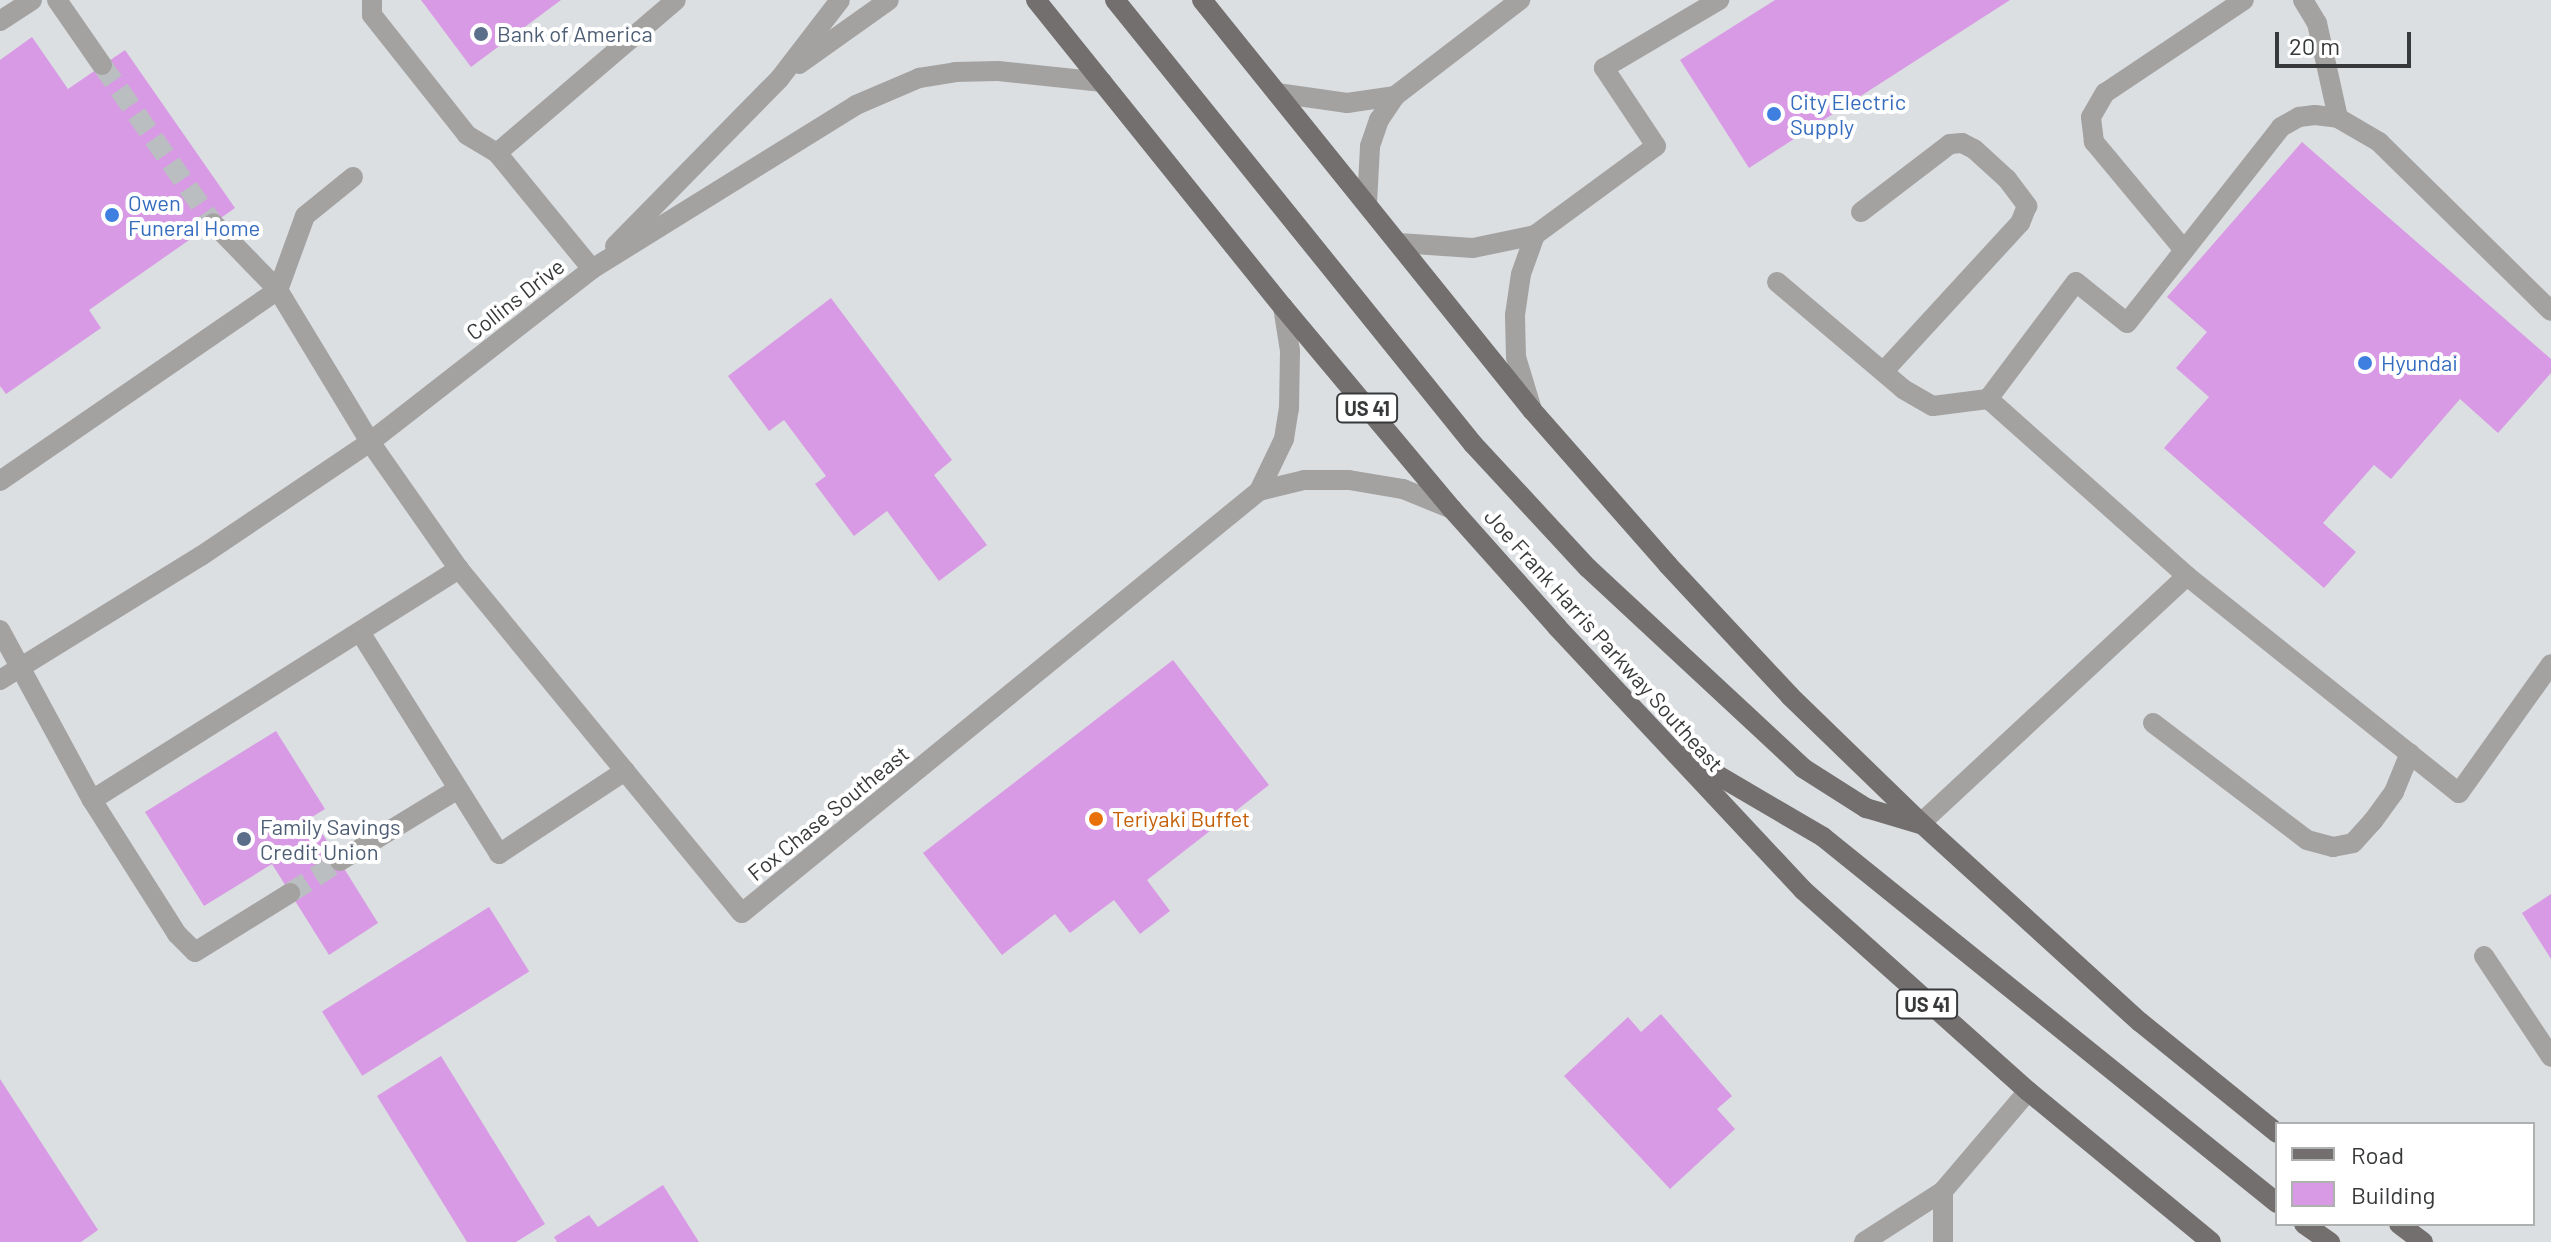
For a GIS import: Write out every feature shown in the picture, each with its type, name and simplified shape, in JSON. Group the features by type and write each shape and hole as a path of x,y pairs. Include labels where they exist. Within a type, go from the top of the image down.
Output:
{"main road":[{"name":"Joe Frank Harris Parkway Southeast","path":"1036,0 1283,307 1452,509 1664,743 1803,890 2028,1091 2211,1242"},
{"path":"1115,0 1473,444 1588,568 1803,768 1866,808 1922,824"},
{"path":"1202,0 1532,410 1668,565 1780,685 1922,824 2140,1022 2275,1131"},
{"path":"1664,743 1823,837 2275,1201"},
{"path":"2307,1226 2330,1242"},
{"path":"2402,1226 2423,1242"}],"street":[{"path":"0,21 32,0"},
{"path":"57,0 102,65"},
{"path":"372,0 372,15 467,135 497,153 592,269 780,78 840,0"},
{"path":"497,153 676,0"},
{"path":"780,78 889,0"},
{"path":"1367,204 1370,146 1379,120 1395,96 1520,0"},
{"path":"1399,243 1473,248 1535,235 1656,146 1604,68 1719,0"},
{"path":"2184,250 2094,142 2091,117 2105,93 2244,0"},
{"path":"2303,0 2317,23 2338,118"},
{"name":"Collins Drive","path":"0,680 201,556 370,442 592,269 835,117 888,89 919,78 955,72 998,71 1102,82"},
{"path":"1277,93 1347,103 1395,96"},
{"path":"1777,282 1903,389 1933,406 1988,399 2076,282 2127,323 2281,127 2299,117 2315,115 2338,118 2379,142 2551,311"},
{"path":"1861,212 1950,144 1962,143 1974,149 2007,179 2027,206 2020,223 1883,372"},
{"path":"0,481 278,290 305,216 353,177"},
{"name":"Fox Chase Southeast","path":"213,223 278,290 370,442 459,569 742,913 1259,491 1284,439 1289,409 1290,351 1283,307"},
{"path":"1532,410 1516,357 1515,315 1521,274 1535,235"},
{"path":"1988,399 2187,576 2459,793 2551,664"},
{"name":"Fox Chase Southeast","path":"1259,491 1304,480 1349,480 1403,489 1452,509"},
{"path":"92,800 459,569"},
{"path":"1922,824 2187,576"},
{"path":"0,630 92,800 177,934 195,952 290,893"},
{"path":"360,632 499,854 625,771"},
{"path":"2153,723 2307,840 2333,847 2353,843 2373,821 2394,792 2410,753"},
{"path":"340,861 458,789"},
{"path":"2484,956 2551,1057"},
{"path":"1864,1242 1943,1191 2028,1091"},
{"path":"1943,1191 1943,1242"}],"building":[{"name":"Bank of America","path":"421,0 561,0 471,67"},
{"name":"City Electric Supply","path":"1775,0 2010,0 1749,168 1680,60"},
{"name":"Owen Funeral Home","path":"32,37 68,89 125,50 235,208 89,310 101,328 6,394 0,386 0,60"},
{"name":"Hyundai","path":"2302,142 2551,359 2551,373 2498,433 2460,399 2391,479 2374,465 2323,523 2356,552 2324,588 2164,448 2209,397 2176,368 2207,332 2167,297"},
{"path":"831,298 952,460 934,475 987,545 939,581 887,511 854,536 815,484 826,476 784,420 769,431 728,376"},
{"name":"Teriyaki Buffet","path":"1173,660 1269,785 1147,880 1170,911 1140,934 1114,900 1070,933 1055,914 1002,955 923,853"},
{"name":"Family Savings Credit Union","path":"276,731 325,809 312,817 378,923 329,955 272,864 204,906 145,812"},
{"path":"2551,894 2551,959 2522,913"},
{"path":"489,907 529,971 362,1076 322,1011"},
{"path":"1661,1014 1732,1096 1717,1109 1735,1129 1670,1189 1564,1076 1628,1017 1641,1032"},
{"path":"441,1056 545,1224 516,1242 467,1242 377,1096"},
{"path":"0,1079 98,1230 81,1242 0,1242"},
{"path":"663,1185 699,1242 557,1242 554,1237 589,1215 598,1227"}],"tunnel":[{"path":"102,65 213,223"},
{"path":"290,893 340,861"}],"place":[{"name":"Bank of America","path":"481,34"},
{"name":"City Electric Supply","path":"1774,114"},
{"name":"Owen Funeral Home","path":"112,215"},
{"name":"Hyundai","path":"2365,363"},
{"name":"Teriyaki Buffet","path":"1096,819"},
{"name":"Family Savings Credit Union","path":"244,839"}]}
